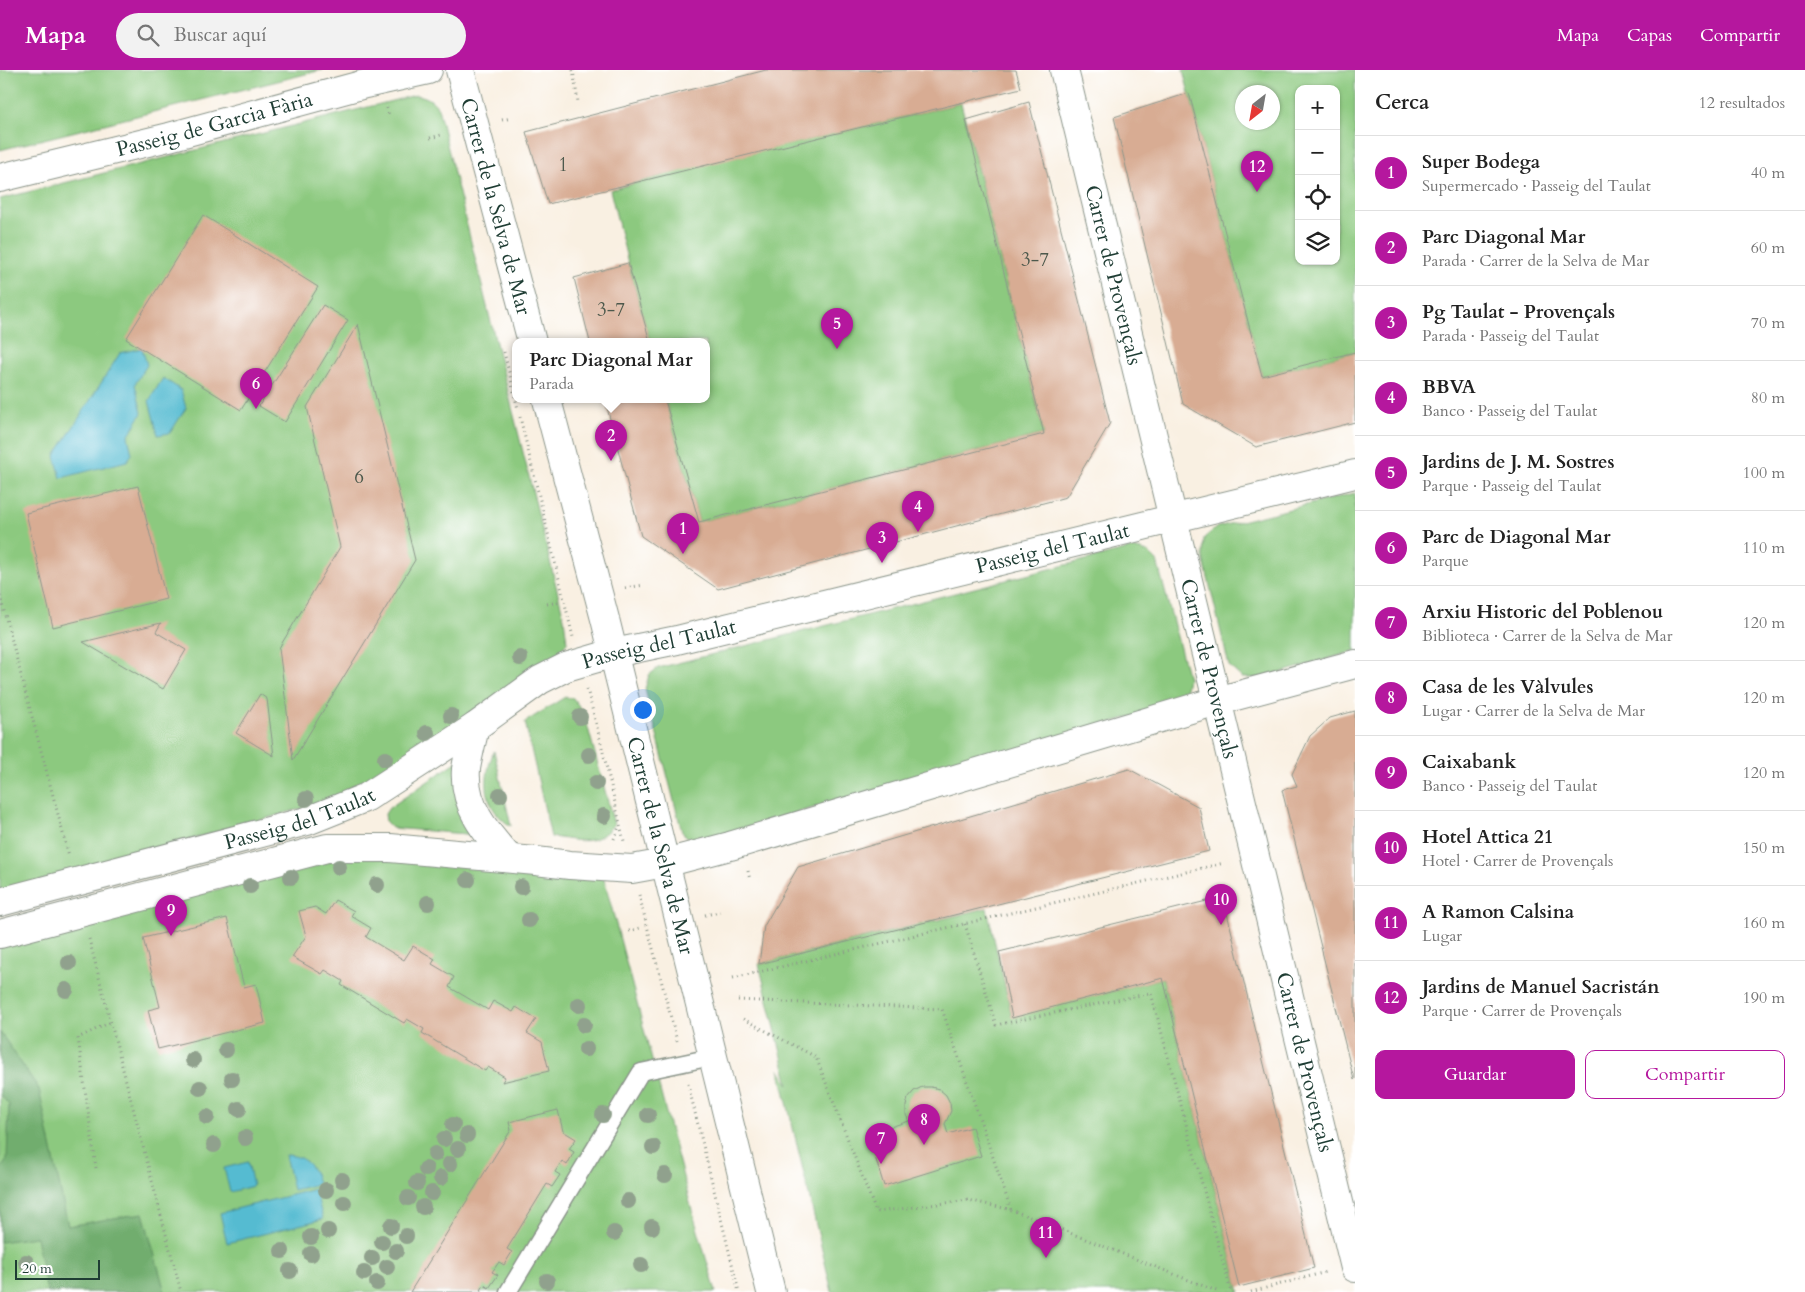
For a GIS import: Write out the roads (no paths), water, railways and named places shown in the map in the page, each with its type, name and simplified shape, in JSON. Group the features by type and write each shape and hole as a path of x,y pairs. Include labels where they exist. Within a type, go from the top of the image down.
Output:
{"street":[{"name":"Passeig de Garcia Fària","path":"0,178 169,137 387,75 428,70"},
{"name":"Carrer de la Selva de Mar","path":"460,70 531,338"},
{"name":"Carrer de Provençals","path":"1064,70 1217,701 1345,1186 1355,1268"},
{"name":"Carrer de la Selva de Mar","path":"548,403 614,653 771,1292"},
{"name":"Passeig del Taulat","path":"0,902 307,821 367,797 475,727 540,680 566,666 1173,520 1355,474"},
{"name":"Passeig del Taulat","path":"0,934 327,848 390,848 632,869 665,863 730,846 1217,701 1355,664"},
{"path":"475,727 466,769 466,786 470,803 482,826 509,858"}],"lane":[{"path":"508,1292 641,1072 712,1057"}],"water":[{"path":"142,348 147,365 135,384 142,413 128,436 132,454 127,461 61,478 55,456 120,353"},
{"path":"163,378 181,390 186,408 170,433 158,435 149,401"},
{"path":"285,1155 303,1159 314,1172 318,1184 293,1190"},
{"path":"248,1162 253,1186 230,1192 224,1168"},
{"path":"315,1189 323,1219 227,1243 220,1213"}],"place":[{"name":"Jardins de Manuel Sacristán","path":"1257,192"},
{"name":"Jardins de J. M. Sostres","path":"837,349"},
{"name":"Parc de Diagonal Mar","path":"256,409"},
{"name":"Parc Diagonal Mar","path":"611,461"},
{"name":"BBVA","path":"918,532"},
{"name":"Super Bodega","path":"683,554"},
{"name":"Pg Taulat - Provençals","path":"882,563"},
{"name":"Hotel Attica 21","path":"1221,925"},
{"name":"Caixabank","path":"171,936"},
{"name":"Casa de les Vàlvules","path":"924,1145"},
{"name":"Arxiu Historic del Poblenou","path":"881,1164"},
{"name":"A Ramon Calsina","path":"1046,1258"}]}
